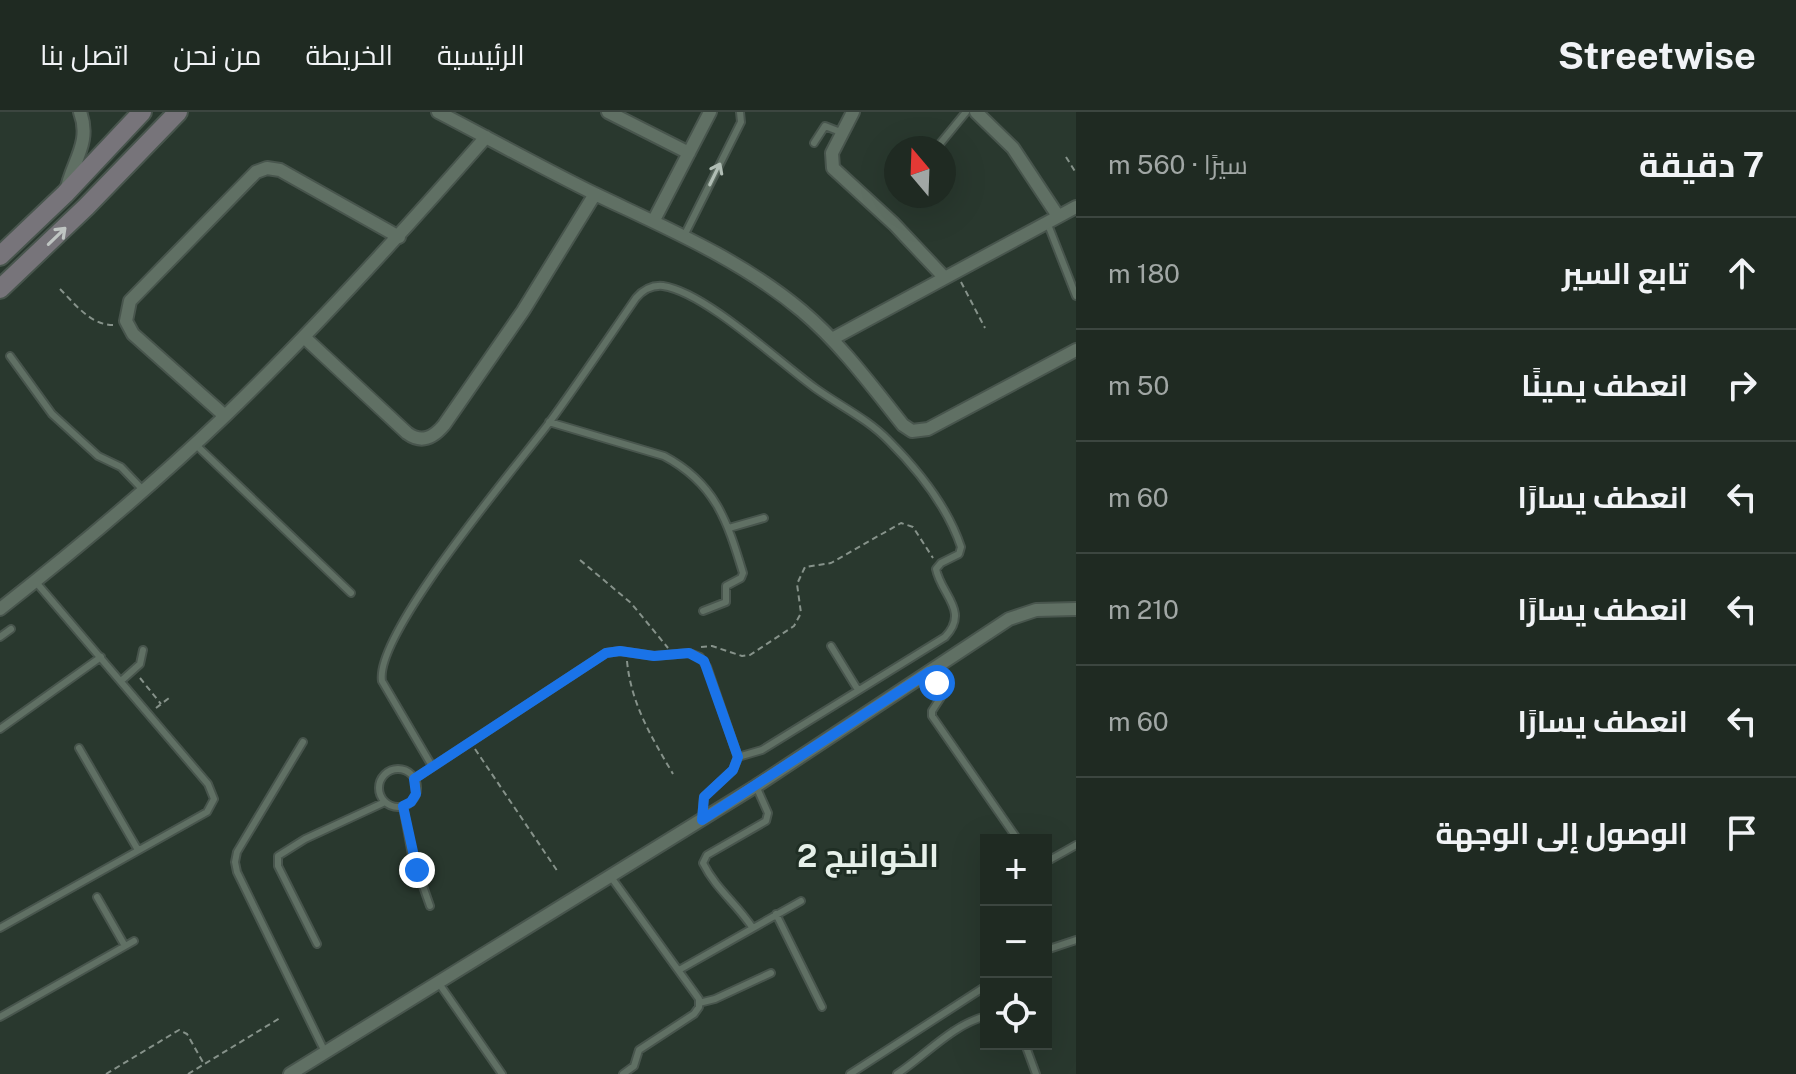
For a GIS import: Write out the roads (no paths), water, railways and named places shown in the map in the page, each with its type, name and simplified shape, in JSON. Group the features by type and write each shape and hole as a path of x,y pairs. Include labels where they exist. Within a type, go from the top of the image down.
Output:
{"street":[{"path":"65,194 68,178 84,141 80,112"},
{"path":"0,256 65,194 142,112"},
{"path":"0,289 86,207 178,112"},
{"path":"438,112 595,194 654,220 771,286 832,339 903,425 917,432 1076,350"},
{"path":"608,112 689,153"},
{"path":"654,220 710,112"},
{"path":"853,112 831,158 835,173 949,273"},
{"path":"976,112 992,118 1023,162 1053,219"},
{"path":"0,609 143,490 225,416 399,237 486,137"},
{"path":"225,416 133,334 126,321 127,307 256,172 267,168 280,170 399,237"},
{"path":"304,337 407,433 418,439 432,437 444,425 523,311 595,194"},
{"path":"832,339 1076,207"},
{"path":"139,293 133,317 142,341"},
{"path":"290,1074 756,786 1018,615 1036,610 1072,612"}],"lane":[{"path":"684,236 741,122 740,112"},
{"path":"946,136 966,112"},
{"path":"814,143 825,126 843,133"},
{"path":"1053,219 1076,296"},
{"path":"432,766 384,686 380,674 397,631 423,589 549,422 640,294 650,288 666,287 720,316 815,388 867,422 892,444 930,490 960,544 959,554 938,565 936,573 955,612 952,629 945,637 762,750 738,757"},
{"path":"10,356 52,414 98,456 121,467 143,490"},
{"path":"549,422 649,450 678,464 709,491 729,528 743,575 726,586 726,602 703,611"},
{"path":"195,444 351,593"},
{"path":"729,528 764,518"},
{"path":"0,928 207,812 214,799 208,784 35,581"},
{"path":"0,637 11,629"},
{"path":"831,646 858,690"},
{"path":"121,681 142,660 143,650"},
{"path":"414,779 613,651 673,655 689,653 700,657 707,667 738,757 733,770 704,797 702,820"},
{"path":"0,729 101,657"},
{"path":"929,672 943,694 932,716 1014,834"},
{"path":"303,742 237,852 235,862 237,872 325,1052"},
{"path":"79,748 138,850"},
{"path":"399,770 414,779 416,794 411,802 394,806 385,802 378,787 387,772 399,770"},
{"path":"752,927 736,903 719,889 703,860 766,821 768,813 756,786"},
{"path":"317,944 278,866 278,856 305,839 385,802"},
{"path":"403,806 410,847 430,906"},
{"path":"1052,859 1076,845"},
{"path":"611,877 698,995 699,1003 694,1014 639,1050 634,1066 623,1074"},
{"path":"97,897 125,946"},
{"path":"679,970 801,901"},
{"path":"776,914 822,1007"},
{"path":"1052,948 1076,940"},
{"path":"0,1017 134,941"},
{"path":"699,1003 715,999 771,973"},
{"path":"438,982 502,1074"},
{"path":"850,1074 980,990"},
{"path":"897,1074 925,1056 958,1028 980,1019"},
{"path":"1027,1050 1036,1074"}],"district":[{"name":"الخوانيج 2","path":"868,856"}]}
